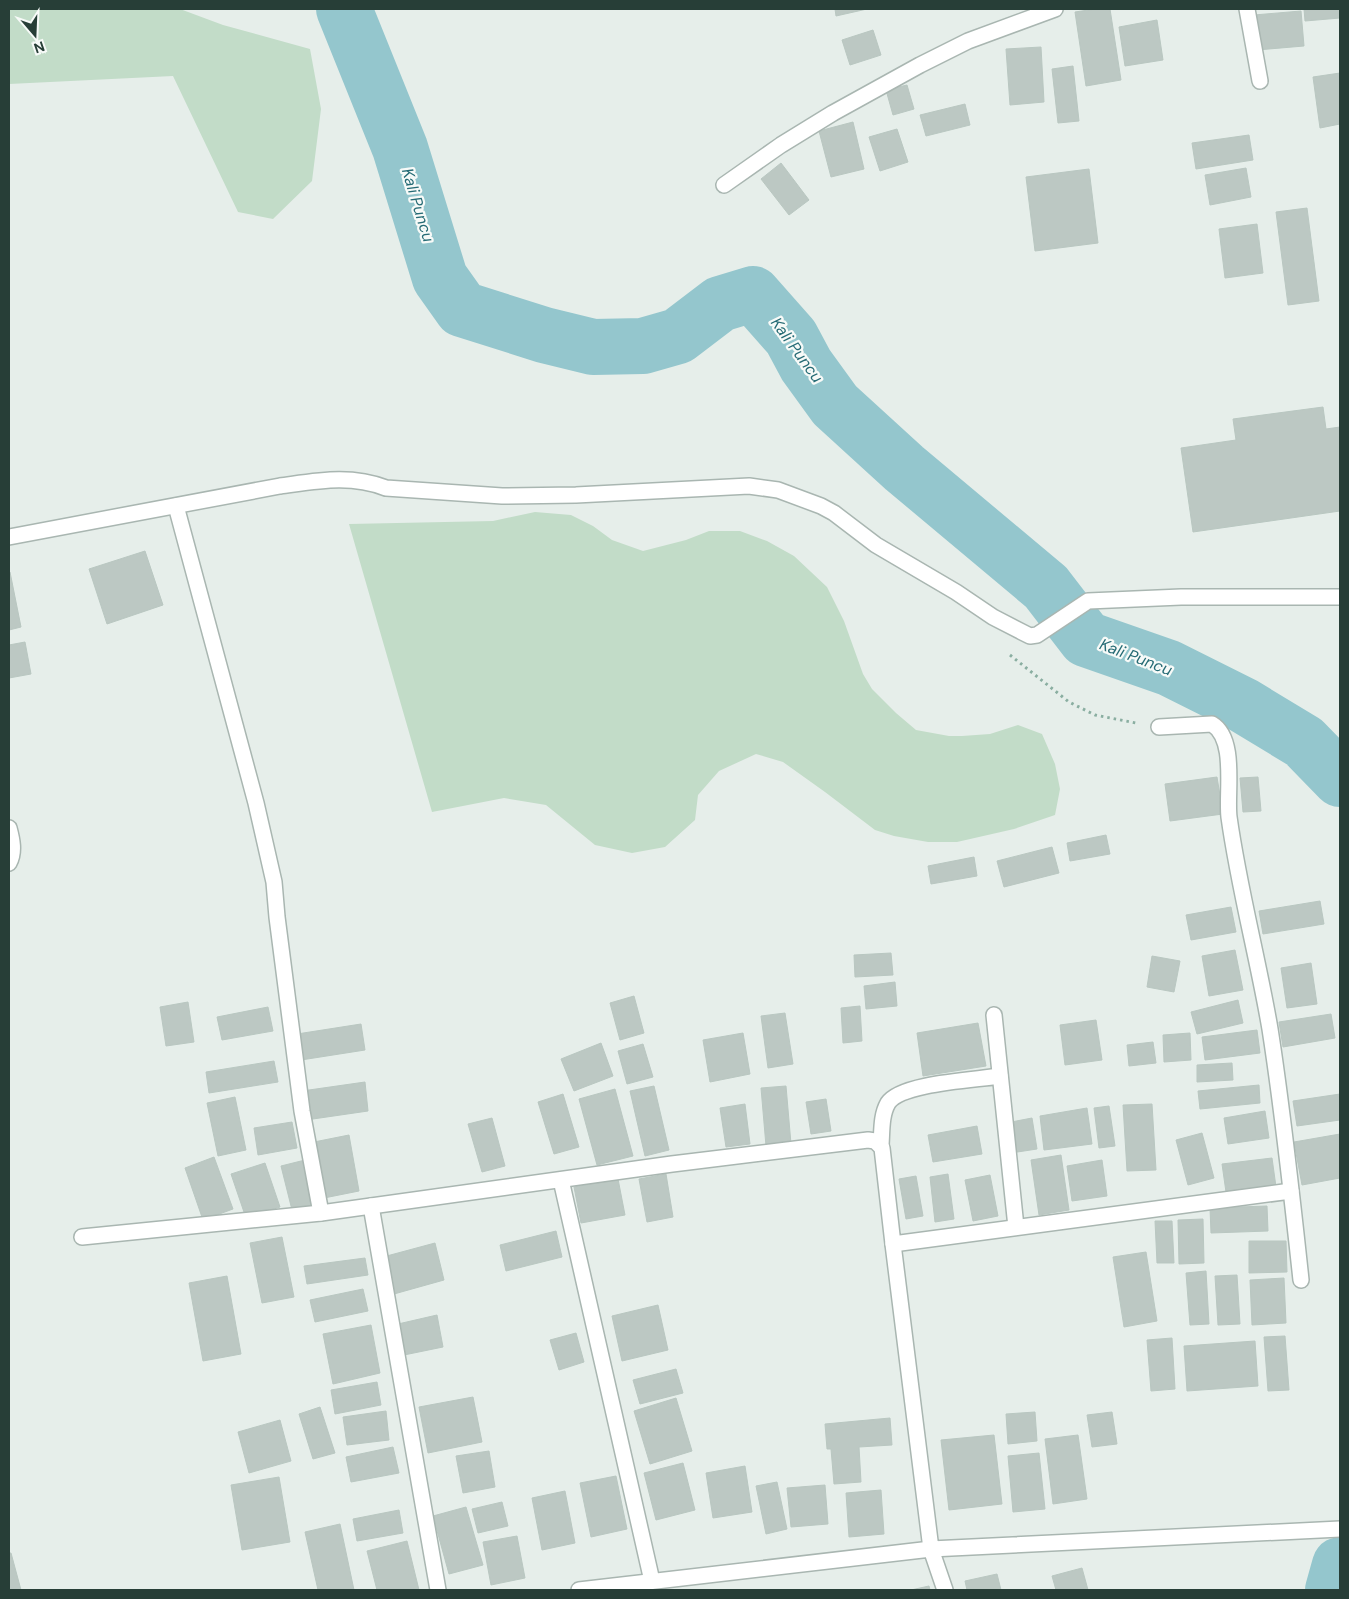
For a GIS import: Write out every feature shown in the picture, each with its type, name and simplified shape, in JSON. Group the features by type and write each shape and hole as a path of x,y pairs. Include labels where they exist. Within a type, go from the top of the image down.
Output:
{"street":[{"path":"724,184 833,113 920,65 968,41 1055,9"},
{"path":"1247,9 1260,81"},
{"path":"9,537 280,486 322,480 349,479 370,481 386,488 502,496 576,495 749,486 778,490 821,506 834,513 876,545 956,592 993,617 1030,636 1037,635 1088,601 1181,597 1340,597"},
{"path":"176,506 256,803 274,882 302,1111 321,1213"},
{"path":"1158,727 1212,724 1220,730 1225,741 1228,757 1229,816 1270,1029 1301,1280"},
{"path":"9,828 12,850 12,858 9,863"},
{"path":"994,1015 1016,1227"},
{"path":"945,1590 932,1549 881,1145 882,1122 889,1102 895,1096 918,1088 1000,1076"},
{"path":"82,1237 321,1213 854,1140 875,1141 881,1145"},
{"path":"561,1180 652,1581"},
{"path":"893,1244 1291,1191"},
{"path":"371,1206 438,1590"},
{"path":"579,1590 932,1549 1340,1529"}],"path":[{"path":"1010,654 1069,702 1095,715 1158,727"}],"green space":[{"path":"9,9 180,9 223,25 310,49 321,109 312,181 273,219 238,212 173,76 9,84"},
{"path":"535,512 571,515 593,526 612,540 643,551 686,540 709,531 740,531 767,541 794,556 827,587 844,621 863,674 872,689 916,730 949,736 962,736 990,734 1018,725 1042,734 1055,764 1060,789 1055,815 1014,829 957,842 928,842 894,836 875,830 783,762 756,754 719,771 698,795 695,820 665,847 632,853 595,845 546,805 504,798 432,812 349,524 493,521"}],"building":[{"path":"835,9 867,9 836,16"},
{"path":"1110,9 1121,80 1086,86 1075,12"},
{"path":"1304,9 1340,9 1340,18 1305,21"},
{"path":"1301,11 1304,46 1257,50 1254,15"},
{"path":"1157,20 1163,60 1125,66 1119,27"},
{"path":"873,30 881,55 850,65 842,40"},
{"path":"1041,47 1044,102 1010,105 1006,49"},
{"path":"1073,66 1079,121 1058,123 1052,69"},
{"path":"1340,73 1340,124 1320,128 1313,77"},
{"path":"907,85 914,109 893,115 886,90"},
{"path":"965,104 970,125 926,136 920,115"},
{"path":"853,122 864,169 831,177 819,131"},
{"path":"897,129 908,162 880,171 869,137"},
{"path":"1249,135 1253,160 1196,169 1192,143"},
{"path":"781,163 809,200 789,215 761,179"},
{"path":"1246,168 1251,197 1210,205 1205,175"},
{"path":"1089,169 1098,243 1035,251 1026,177"},
{"path":"1307,208 1319,301 1288,305 1276,212"},
{"path":"1257,224 1263,273 1225,278 1219,229"},
{"path":"1323,407 1326,429 1340,427 1340,511 1193,532 1181,448 1236,440 1233,419"},
{"path":"145,551 163,605 107,624 89,569"},
{"path":"9,572 21,627 9,630"},
{"path":"25,642 31,674 9,678 9,645"},
{"path":"1217,777 1223,814 1170,821 1165,784"},
{"path":"1258,777 1261,811 1243,812 1240,778"},
{"path":"1106,835 1110,854 1070,861 1067,843"},
{"path":"1052,847 1059,873 1004,887 997,861"},
{"path":"974,857 977,876 931,884 928,866"},
{"path":"1320,901 1324,924 1263,934 1259,911"},
{"path":"1231,907 1236,932 1191,940 1186,915"},
{"path":"1235,950 1243,990 1209,996 1202,956"},
{"path":"891,953 893,975 855,977 854,955"},
{"path":"1152,956 1180,961 1174,992 1147,987"},
{"path":"1311,963 1317,1004 1287,1008 1281,968"},
{"path":"895,982 897,1006 866,1009 864,986"},
{"path":"634,996 644,1033 620,1040 610,1003"},
{"path":"1238,1000 1243,1023 1197,1034 1191,1012"},
{"path":"188,1002 194,1042 166,1046 160,1007"},
{"path":"860,1006 862,1041 843,1043 841,1008"},
{"path":"268,1007 273,1031 222,1040 217,1017"},
{"path":"785,1013 793,1064 768,1068 761,1016"},
{"path":"1331,1014 1335,1038 1283,1047 1279,1022"},
{"path":"1096,1020 1102,1060 1065,1065 1060,1025"},
{"path":"978,1023 986,1066 923,1076 917,1033"},
{"path":"361,1024 365,1050 301,1060 297,1034"},
{"path":"1257,1030 1260,1053 1205,1060 1202,1037"},
{"path":"743,1033 750,1074 710,1082 703,1040"},
{"path":"1190,1033 1191,1060 1164,1062 1163,1035"},
{"path":"1153,1042 1156,1063 1129,1066 1127,1045"},
{"path":"601,1043 613,1076 574,1091 561,1059"},
{"path":"643,1044 653,1077 627,1084 618,1051"},
{"path":"274,1061 278,1082 209,1093 206,1072"},
{"path":"1232,1063 1233,1080 1197,1082 1197,1065"},
{"path":"365,1082 368,1111 306,1120 302,1091"},
{"path":"1259,1085 1260,1103 1200,1109 1198,1091"},
{"path":"654,1086 669,1150 645,1156 630,1091"},
{"path":"786,1086 791,1144 766,1146 761,1088"},
{"path":"615,1089 633,1156 597,1165 579,1099"},
{"path":"563,1094 579,1147 554,1154 538,1102"},
{"path":"1340,1094 1340,1120 1297,1126 1293,1101"},
{"path":"235,1097 246,1150 218,1156 207,1103"},
{"path":"826,1099 831,1131 811,1134 806,1102"},
{"path":"745,1104 750,1144 726,1147 720,1108"},
{"path":"1152,1104 1156,1170 1127,1171 1123,1105"},
{"path":"1109,1106 1115,1146 1099,1148 1094,1108"},
{"path":"1087,1108 1092,1144 1044,1150 1040,1116"},
{"path":"1265,1111 1269,1138 1228,1144 1224,1118"},
{"path":"492,1118 505,1166 482,1172 468,1124"},
{"path":"1032,1118 1037,1149 1011,1153 1006,1123"},
{"path":"292,1122 297,1148 258,1155 254,1128"},
{"path":"977,1126 982,1154 933,1162 928,1135"},
{"path":"1202,1133 1214,1178 1188,1185 1176,1140"},
{"path":"1340,1134 1340,1178 1302,1185 1294,1142"},
{"path":"349,1135 359,1191 324,1198 314,1142"},
{"path":"1061,1155 1069,1210 1039,1215 1031,1160"},
{"path":"214,1157 233,1209 203,1220 185,1168"},
{"path":"1272,1158 1276,1187 1226,1192 1222,1164"},
{"path":"305,1160 316,1205 292,1210 281,1166"},
{"path":"1102,1160 1107,1196 1072,1201 1067,1166"},
{"path":"265,1163 280,1207 246,1218 231,1174"},
{"path":"666,1174 673,1217 647,1222 639,1179"},
{"path":"948,1174 954,1219 935,1222 930,1177"},
{"path":"990,1175 998,1216 973,1221 965,1180"},
{"path":"916,1176 923,1216 906,1219 899,1179"},
{"path":"618,1179 625,1215 581,1223 574,1187"},
{"path":"1267,1206 1268,1231 1211,1233 1210,1208"},
{"path":"1203,1219 1204,1263 1179,1264 1178,1220"},
{"path":"1155,1221 1172,1221 1174,1263 1157,1263"},
{"path":"556,1231 562,1257 506,1271 500,1245"},
{"path":"282,1237 294,1297 262,1303 250,1243"},
{"path":"1249,1241 1286,1241 1287,1272 1249,1273"},
{"path":"435,1243 444,1280 394,1294 383,1257"},
{"path":"1146,1252 1157,1321 1124,1327 1113,1257"},
{"path":"365,1258 368,1275 307,1284 304,1266"},
{"path":"1206,1271 1209,1324 1190,1325 1186,1273"},
{"path":"1237,1275 1240,1324 1218,1325 1215,1276"},
{"path":"227,1276 241,1354 203,1361 189,1283"},
{"path":"1284,1278 1286,1323 1252,1325 1250,1280"},
{"path":"363,1289 368,1311 315,1322 310,1300"},
{"path":"658,1305 668,1350 622,1361 612,1316"},
{"path":"437,1315 443,1347 404,1355 398,1324"},
{"path":"371,1325 380,1373 333,1384 323,1334"},
{"path":"576,1333 584,1362 559,1370 550,1340"},
{"path":"1285,1336 1289,1390 1268,1391 1264,1337"},
{"path":"1172,1338 1175,1389 1151,1391 1147,1340"},
{"path":"1255,1341 1258,1386 1187,1391 1184,1346"},
{"path":"676,1369 683,1393 640,1404 633,1380"},
{"path":"377,1382 381,1405 335,1414 331,1390"},
{"path":"473,1397 482,1442 428,1453 419,1407"},
{"path":"676,1398 692,1451 650,1464 634,1411"},
{"path":"320,1407 335,1453 313,1459 299,1414"},
{"path":"386,1411 389,1440 347,1445 343,1417"},
{"path":"1035,1412 1037,1441 1008,1444 1006,1414"},
{"path":"1112,1412 1117,1444 1092,1447 1087,1415"},
{"path":"890,1418 892,1445 859,1447 861,1482 834,1484 831,1449 827,1449 825,1424"},
{"path":"280,1420 291,1461 249,1473 238,1432"},
{"path":"994,1435 1002,1504 949,1510 941,1440"},
{"path":"1078,1435 1087,1499 1053,1504 1045,1439"},
{"path":"393,1447 399,1473 351,1482 346,1457"},
{"path":"489,1451 495,1487 463,1493 456,1456"},
{"path":"1039,1453 1045,1509 1013,1512 1008,1456"},
{"path":"683,1463 695,1510 656,1520 644,1473"},
{"path":"745,1466 752,1512 713,1518 706,1473"},
{"path":"616,1476 627,1529 591,1537 580,1483"},
{"path":"279,1477 290,1542 242,1550 231,1485"},
{"path":"777,1482 787,1529 766,1534 756,1486"},
{"path":"825,1485 828,1524 791,1527 787,1488"},
{"path":"881,1490 884,1534 849,1537 846,1493"},
{"path":"565,1491 575,1543 542,1550 532,1498"},
{"path":"502,1502 508,1526 478,1533 472,1509"},
{"path":"466,1507 483,1565 449,1574 433,1516"},
{"path":"399,1510 403,1533 357,1541 353,1519"},
{"path":"340,1524 354,1590 318,1590 305,1532"},
{"path":"517,1536 525,1578 491,1585 483,1542"},
{"path":"407,1541 419,1590 377,1590 367,1551"},
{"path":"9,1553 11,1553 21,1590 9,1590"},
{"path":"1082,1568 1088,1590 1056,1590 1052,1576"},
{"path":"997,1574 1001,1590 967,1590 965,1581"},
{"path":"929,1586 930,1590 911,1590"}],"waterway":[{"name":"Kali Puncu","path":"344,9 400,148 440,278 462,309 544,335 593,347 643,346 678,336 720,304 753,294 791,337 806,365 835,405 904,468 1046,587 1086,639 1169,668 1243,705 1304,742 1340,779"},
{"name":"Kali Puncu","path":"1333,1590 1340,1565"}]}
